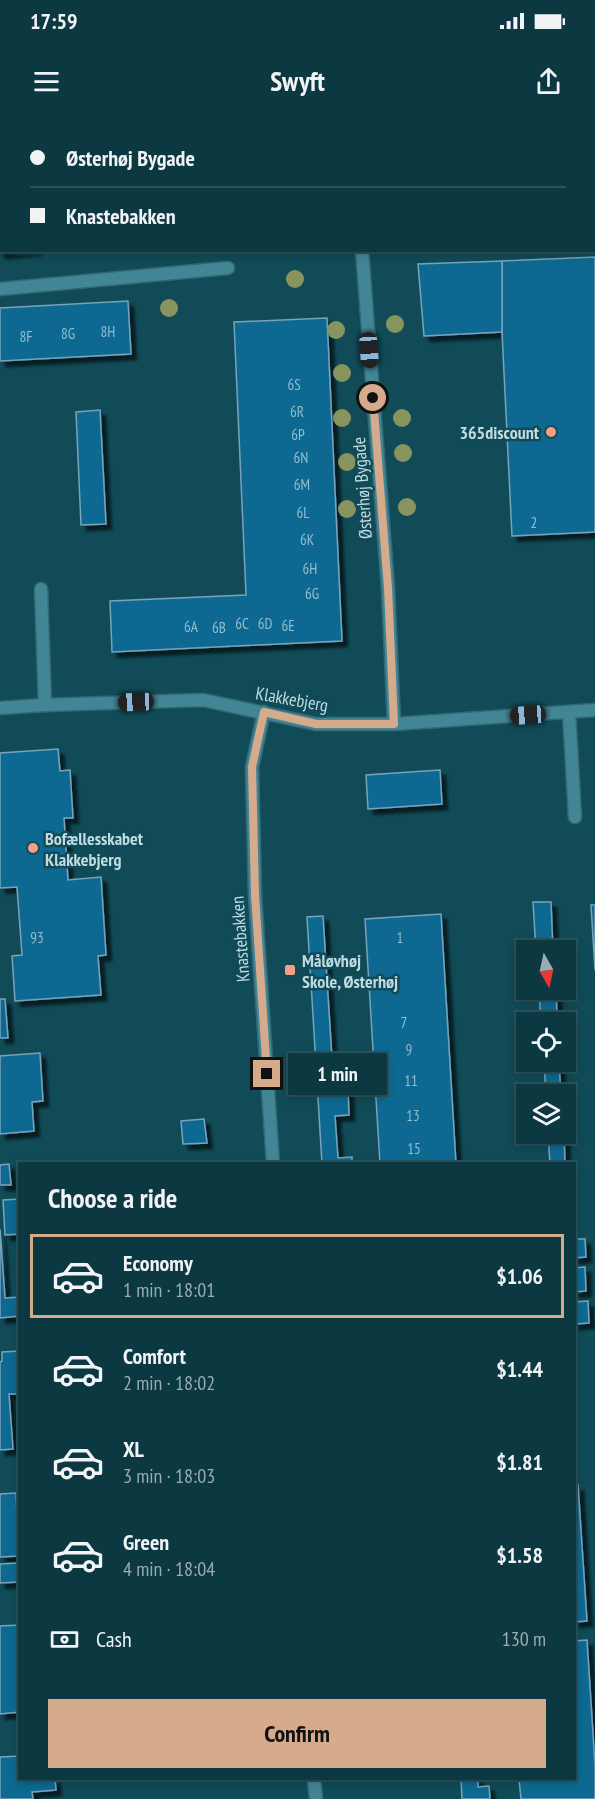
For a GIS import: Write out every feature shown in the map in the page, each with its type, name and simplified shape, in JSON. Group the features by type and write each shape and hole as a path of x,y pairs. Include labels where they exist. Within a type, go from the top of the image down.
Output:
{"street":[{"name":"Østerhøj Bygade","path":"362,252 388,588 394,724"},
{"path":"0,289 228,268"},
{"path":"41,589 45,705"},
{"name":"Klakkebjerg","path":"0,708 203,700 316,724 394,724 595,710"},
{"name":"Knastebakken","path":"264,712 252,767 255,895 273,1162"},
{"path":"569,712 575,818"},
{"path":"314,1780 316,1799"}],"building":[{"name":"365discount","path":"595,257 595,532 512,536 502,332 502,261"},
{"path":"502,261 502,332 424,336 418,264"},
{"path":"128,301 131,354 0,361 0,308"},
{"path":"327,318 342,641 112,652 110,601 246,595 234,322"},
{"path":"100,410 106,524 81,525 76,412"},
{"name":"Bofællesskabet Klakkebjerg","path":"58,749 60,771 70,770 73,818 64,818 68,880 101,877 106,955 98,956 101,995 15,1001 12,956 22,955 17,887 0,888 0,753"},
{"path":"440,770 442,804 368,809 366,775"},
{"path":"533,902 551,902 553,940 535,940"},
{"path":"591,905 595,905 595,970"},
{"path":"441,914 456,1162 380,1162 365,919"},
{"path":"323,916 334,1090 348,1090 349,1115 335,1116 338,1158 352,1157 352,1162 322,1162 307,917"},
{"path":"0,999 5,999 8,1038 0,1038"},
{"path":"540,1000 556,1000 557,1012 540,1012"},
{"path":"40,1053 43,1101 32,1102 34,1131 0,1134 0,1056"},
{"path":"545,1072 560,1072 560,1084 545,1084"},
{"path":"204,1119 207,1143 183,1144 181,1121"},
{"path":"549,1144 564,1144 565,1162 550,1162"},
{"path":"9,1164 11,1185 0,1185 0,1165"},
{"path":"18,1199 18,1234 5,1235 3,1200"},
{"path":"0,1229 5,1298 18,1297 18,1316 0,1318"},
{"path":"576,1239 585,1239 586,1257 576,1258"},
{"path":"585,1267 586,1291 576,1292 576,1268"},
{"path":"588,1301 589,1323 576,1324 576,1302"},
{"path":"18,1351 18,1394 9,1394 13,1449 0,1450 0,1362 2,1352"},
{"path":"578,1485 587,1621 576,1622 576,1486"},
{"path":"16,1493 18,1556 0,1557 0,1494"},
{"path":"18,1563 18,1582 0,1583 0,1564"},
{"path":"18,1625 18,1712 0,1714 0,1626"},
{"path":"587,1640 595,1799 521,1799 519,1780 576,1780 576,1641"},
{"path":"18,1756 18,1780 55,1780 56,1790 32,1792 33,1799 0,1799 0,1757"},
{"path":"461,1780 478,1780 478,1787 489,1786 490,1799 462,1799"}],"place":[{"name":"365discount","path":"551,432"},
{"name":"Bofællesskabet Klakkebjerg","path":"33,848"},
{"name":"Måløvhøj Skole, Østerhøj","path":"290,970"}],"route":[{"path":"267,1074 255,895 252,767 264,712 316,724 394,724 388,588 373,398"}]}
